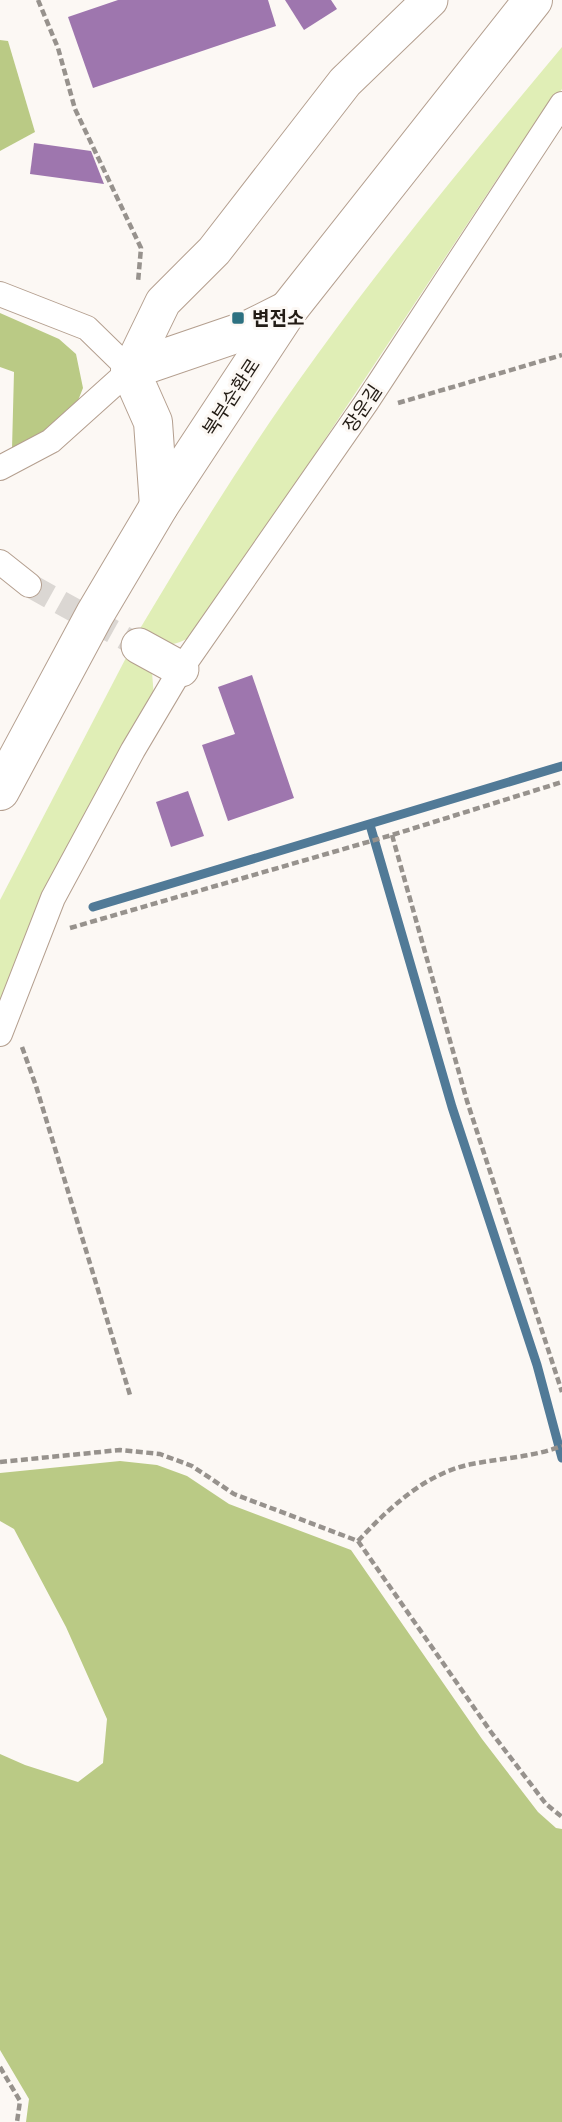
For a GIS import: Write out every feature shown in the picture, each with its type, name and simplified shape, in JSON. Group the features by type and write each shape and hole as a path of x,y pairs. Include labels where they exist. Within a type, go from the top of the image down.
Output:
{"main road":[{"name":"북부순환로","path":"0,791 95,614 159,506 288,310 533,0"},
{"path":"159,506 153,422 130,370 250,329 288,310"}],"street":[{"path":"0,468 51,441 130,370 163,302 214,251 345,82 430,0"},
{"name":"장운길","path":"2,1029 53,898 133,750 181,669 366,404 562,104"},
{"path":"0,294 88,328 130,370"},
{"path":"0,565 29,585"},
{"path":"139,646 181,669"}],"path":[{"path":"38,0 58,48 75,109 141,248 137,288"},
{"path":"366,404 386,407 562,355"},
{"path":"36,938 361,845 562,782"},
{"path":"392,835 467,1101 562,1392"},
{"path":"2,1029 25,1050 130,1395"},
{"path":"358,1541 393,1505 440,1474 471,1464 539,1455 562,1446"},
{"path":"0,1462 120,1450 160,1454 192,1466 234,1494 358,1541 491,1732 546,1804 562,1817"},
{"path":"0,2067 20,2101 17,2122"}],"green space":[{"path":"0,40 8,41 35,132 0,151"},
{"path":"562,47 562,89 501,173 196,634 167,644 138,632 224,492 317,355 406,237"},
{"path":"0,313 59,339 76,354 83,388 75,408 49,434 12,449 14,372 0,367"},
{"path":"128,654 152,672 154,698 0,1003 0,900"},
{"path":"120,1461 157,1465 187,1476 229,1504 351,1550 482,1739 538,1812 556,1828 562,1829 562,2122 26,2122 29,2099 0,2050 0,1754 78,1782 103,1763 107,1719 66,1627 14,1529 0,1521 0,1473"}],"building":[{"path":"118,0 268,0 276,26 93,88 68,17"},
{"path":"285,0 331,0 337,9 304,30"},
{"path":"34,143 91,151 104,184 30,174"},
{"path":"252,675 294,798 228,821 202,745 235,734 218,687"},
{"path":"188,791 204,836 171,847 156,802"}],"waterway":[{"path":"93,907 562,766"},
{"path":"370,825 452,1107 537,1365 562,1458"}],"tunnel":[{"path":"29,585 139,646"}],"place":[{"name":"변전소","path":"238,318"}]}
